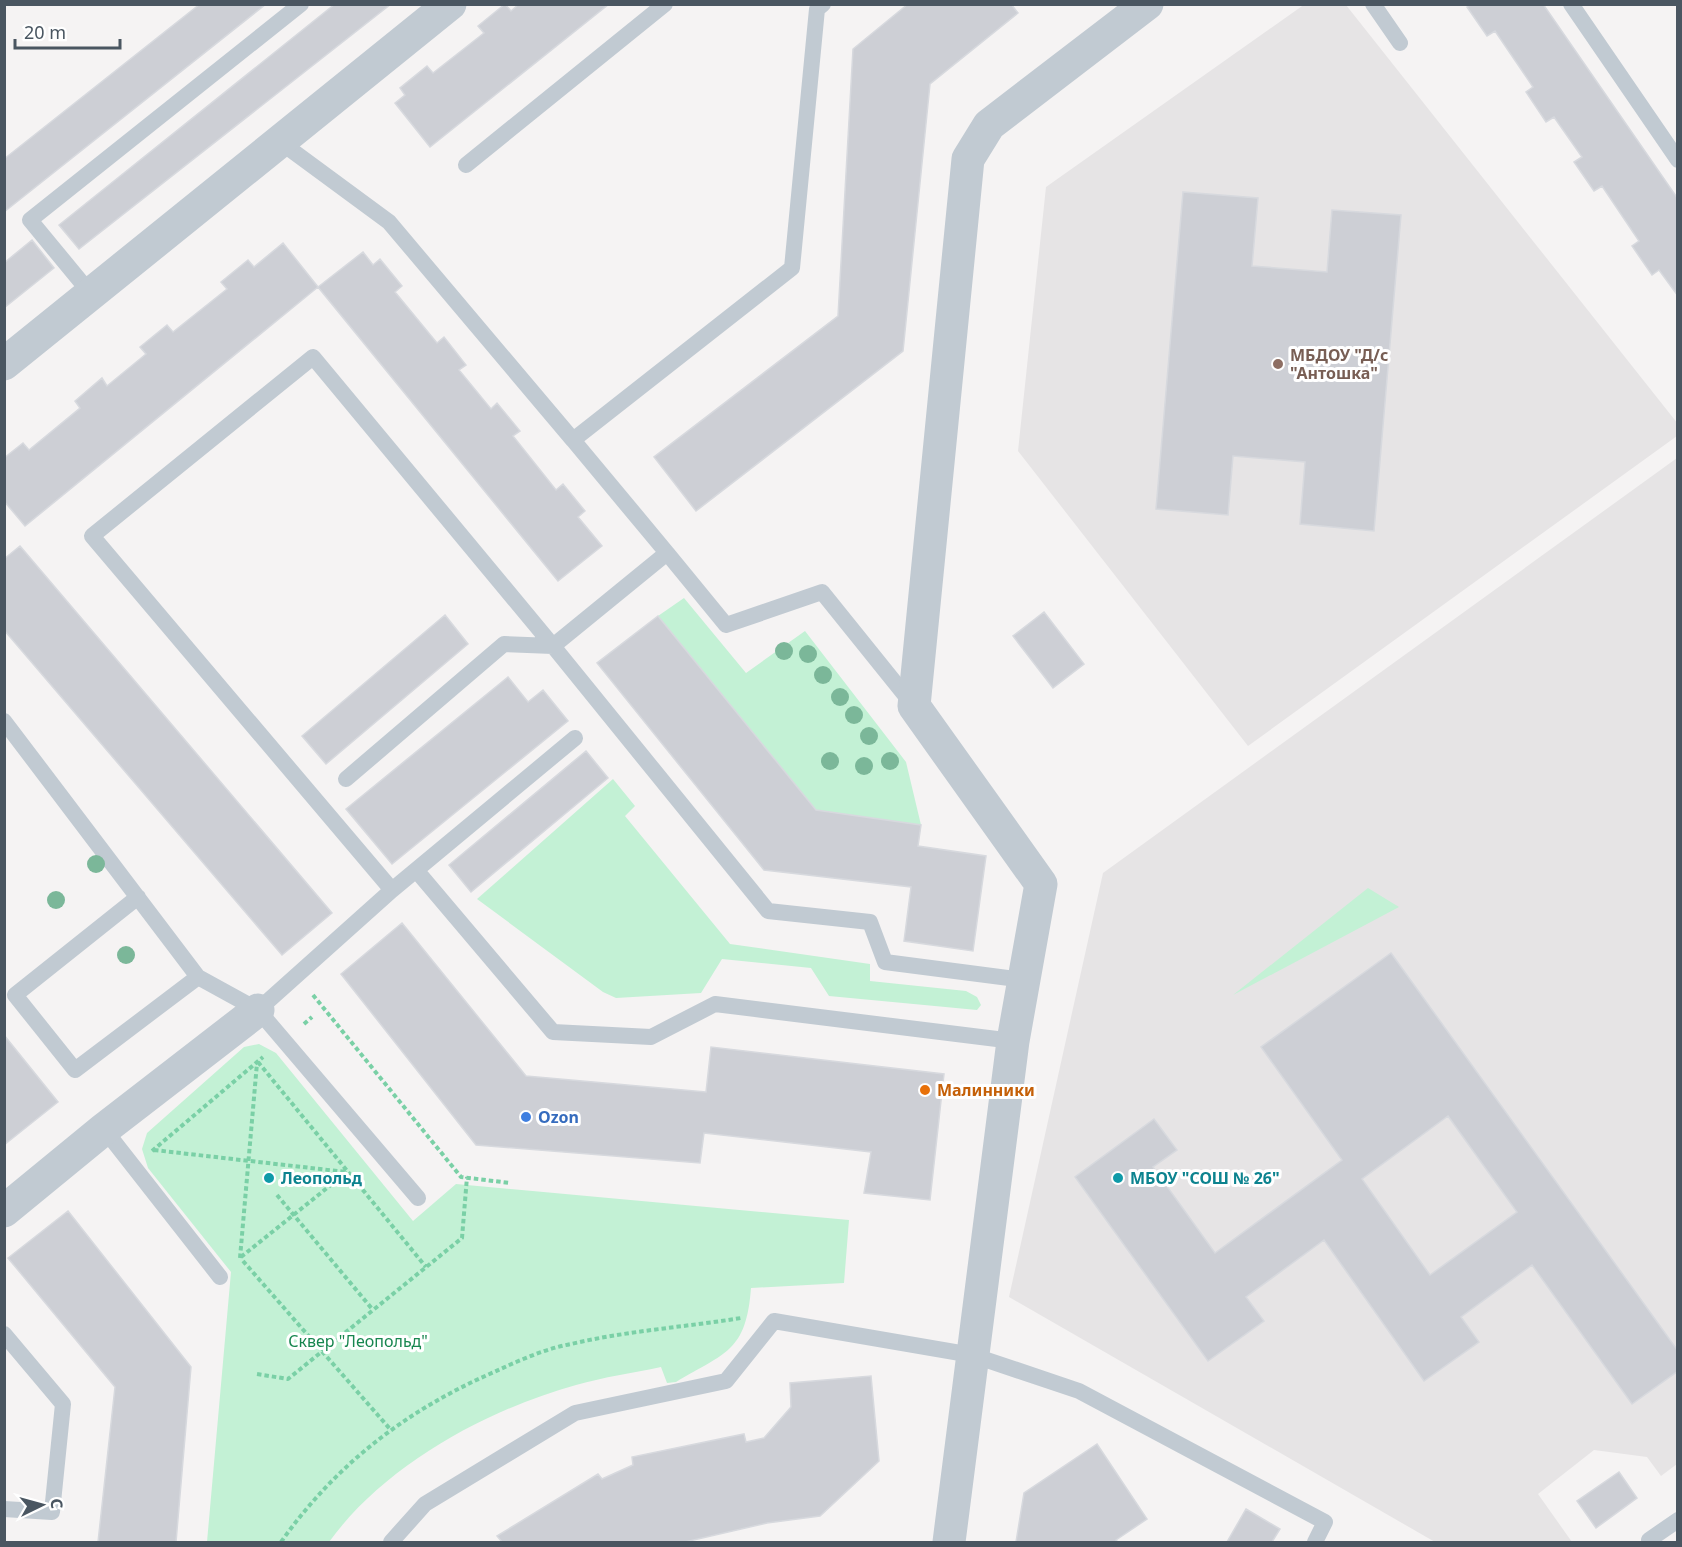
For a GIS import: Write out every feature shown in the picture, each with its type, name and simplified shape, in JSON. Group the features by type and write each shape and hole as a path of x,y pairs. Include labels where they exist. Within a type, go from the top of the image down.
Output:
{"street":[{"path":"4,364 450,4"},
{"path":"949,1542 1013,1041 1041,884 914,706 969,159 989,125 1147,4"},
{"path":"4,1211 104,1129 258,1010"}],"lane":[{"path":"91,294 30,220 301,4"},
{"path":"466,165 665,4"},
{"path":"573,440 792,268 817,9 823,4"},
{"path":"1372,4 1400,43"},
{"path":"1571,4 1677,160"},
{"path":"279,141 388,222 726,625 822,592 914,706"},
{"path":"392,890 92,536 313,357 553,646 768,911 870,922 885,962 1024,980"},
{"path":"346,779 504,644 553,646 667,553"},
{"path":"4,721 198,977 258,1010 418,1198"},
{"path":"258,1010 392,890 575,738"},
{"path":"416,870 553,1032 651,1037 715,1004 1013,1041"},
{"path":"138,897 15,995 75,1070 198,977"},
{"path":"104,1129 220,1277"},
{"path":"391,1542 425,1504 575,1413 726,1381 774,1321 972,1355 1079,1391 1325,1522 1315,1542"},
{"path":"4,1334 63,1404 52,1512 4,1509"},
{"path":"1650,1542 1649,1540 1677,1520"}],"path":[{"path":"308,990 461,1177 510,1183"},
{"path":"133,1166 312,1017"},
{"path":"258,1062 426,1267"},
{"path":"240,1258 258,1062"},
{"path":"154,1150 161,1159"},
{"path":"154,1150 347,1172"},
{"path":"240,1258 347,1172"},
{"path":"257,1374 288,1379 462,1238 467,1177"},
{"path":"277,1195 373,1310"},
{"path":"233,1249 390,1428"},
{"path":"281,1542 303,1512 330,1482 390,1428 448,1392 520,1360 570,1344 741,1318"}],"shaded area":[{"path":"1305,4 1346,5 1678,424 1677,436 1248,746 1018,451 1046,187"},
{"path":"1677,458 1677,1464 1661,1476 1647,1457 1594,1450 1538,1494 1572,1542 1435,1542 1009,1297 1103,873"}],"green space":[{"path":"684,598 746,673 805,631 906,762 921,825 816,810 658,616"},
{"path":"613,779 635,806 625,816 730,944 870,964 870,981 966,991 977,997 981,1005 977,1010 829,996 811,968 722,959 701,993 616,998 603,992 477,899"},
{"path":"1368,888 1399,907 1233,995"},
{"name":"Сквер \"Леопольд\"","path":"259,1044 276,1053 413,1221 456,1184 849,1220 844,1283 751,1288 744,1325 738,1338 720,1356 676,1382 667,1383 661,1367 608,1377 542,1396 473,1425 408,1465 379,1488 352,1514 329,1542 207,1542 231,1272 148,1168 142,1149 147,1133 244,1047"}],"building":[{"path":"200,4 266,4 4,212 4,159"},
{"path":"335,4 391,4 79,249 59,225"},
{"path":"505,4 511,11 519,4 609,4 430,147 395,103 405,95 400,88 427,66 433,73 484,33 478,26"},
{"path":"908,4 1011,4 1018,13 930,84 903,351 696,511 654,457 838,316 853,49"},
{"path":"1470,4 1543,4 1678,199 1678,296 1659,270 1652,275 1632,246 1639,241 1602,186 1594,191 1574,162 1582,157 1554,117 1546,122 1526,92 1533,87 1495,31 1487,36 1467,7"},
{"name":"МБДОУ \"Д/с \"Антошка\"","path":"1183,192 1258,198 1252,266 1327,272 1332,210 1401,215 1374,531 1300,524 1305,462 1233,456 1228,515 1156,509"},
{"path":"32,240 54,268 4,308 4,263"},
{"path":"283,243 318,287 25,526 4,501 4,458 23,443 29,450 80,408 75,401 102,378 107,386 146,354 140,347 167,325 173,332 227,289 221,282 248,260 254,267"},
{"path":"363,252 373,265 380,259 402,286 395,292 437,343 444,337 466,365 459,370 491,409 497,403 520,431 513,436 556,490 563,484 585,511 578,517 602,546 558,581 318,287"},
{"path":"20,546 332,913 282,955 4,630 4,559"},
{"path":"1044,612 1084,664 1053,688 1013,636"},
{"path":"445,615 468,644 326,764 302,736"},
{"path":"658,616 816,810 921,825 918,846 986,856 973,951 904,941 911,887 764,870 597,663"},
{"path":"508,677 528,702 543,690 568,721 392,864 346,809"},
{"path":"586,751 608,778 471,892 449,865"},
{"path":"402,923 526,1076 706,1092 711,1047 944,1074 930,1200 864,1193 871,1152 704,1133 700,1163 476,1145 341,974"},
{"name":"МБОУ \"СОШ № 26\"","path":"1391,953 1678,1351 1678,1371 1632,1404 1532,1265 1461,1317 1479,1342 1424,1381 1324,1240 1246,1297 1264,1321 1208,1361 1075,1177 1154,1119 1177,1150 1153,1167 1215,1253 1342,1160 1261,1047","holes":["1448,1116 1517,1212 1430,1275 1362,1179"]},
{"path":"4,1035 58,1102 4,1145"},
{"path":"68,1211 191,1367 176,1542 98,1542 115,1387 8,1258"},
{"path":"871,1376 879,1461 820,1516 767,1523 685,1542 502,1542 497,1536 598,1474 602,1479 633,1465 632,1457 744,1434 746,1442 764,1438 791,1407 790,1383"},
{"path":"1097,1444 1147,1519 1116,1540 1118,1542 1016,1542 1024,1493"},
{"path":"1619,1472 1637,1498 1596,1528 1577,1501"},
{"path":"1246,1509 1280,1529 1272,1542 1227,1542"}],"place":[{"name":"МБДОУ \"Д/с \"Антошка\"","path":"1278,364"},
{"name":"Малинники","path":"925,1090"},
{"name":"Ozon","path":"526,1117"},
{"name":"Леопольд","path":"269,1178"},
{"name":"МБОУ \"СОШ № 26\"","path":"1118,1178"}]}
